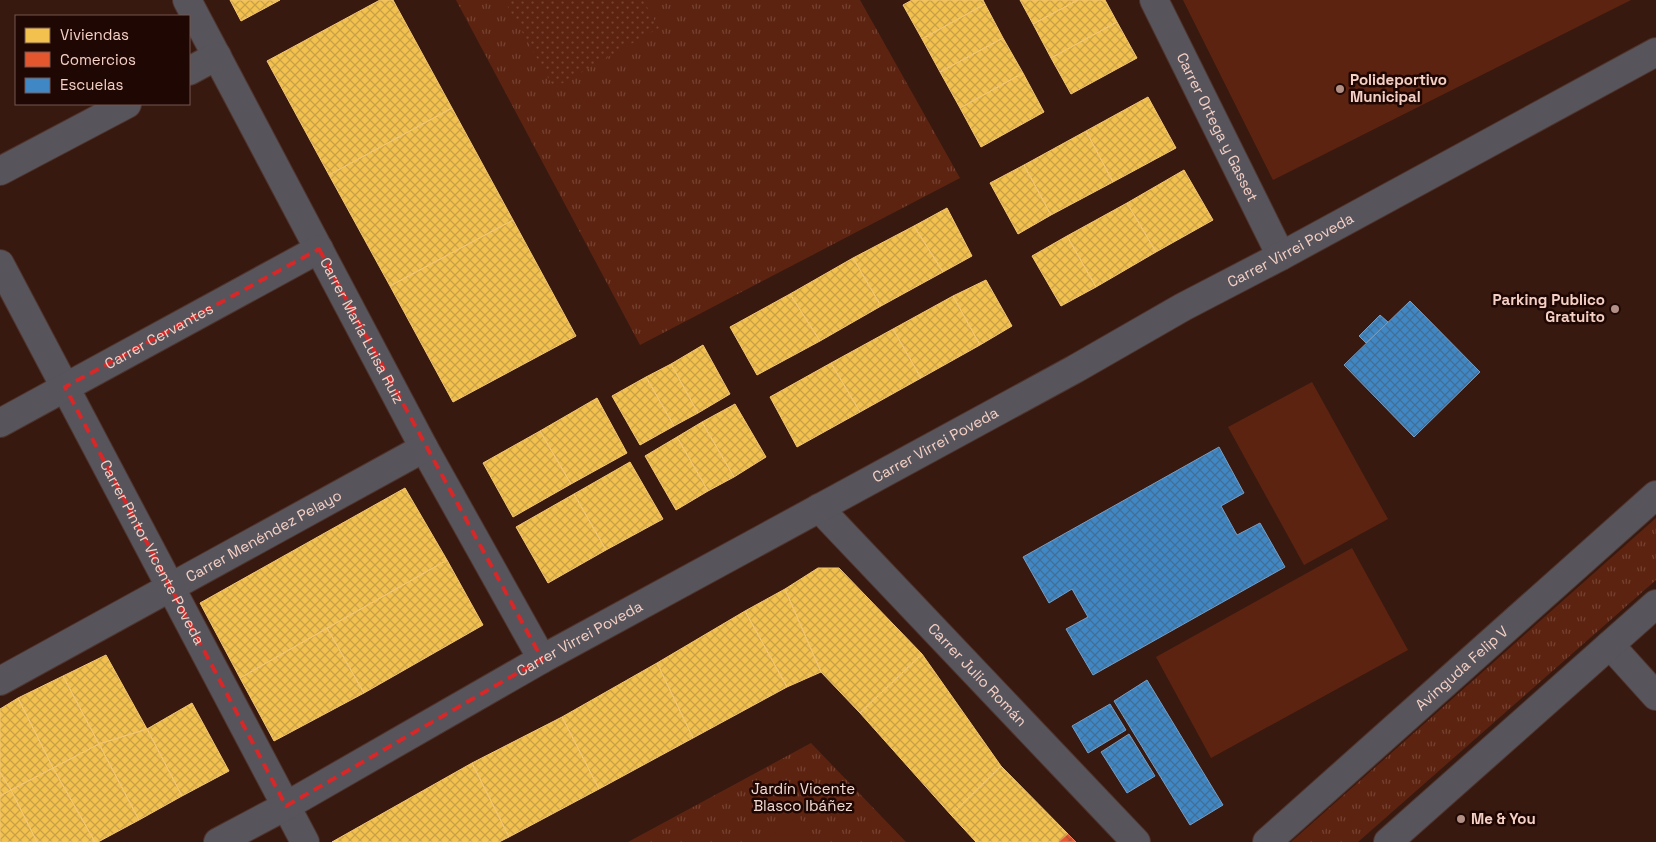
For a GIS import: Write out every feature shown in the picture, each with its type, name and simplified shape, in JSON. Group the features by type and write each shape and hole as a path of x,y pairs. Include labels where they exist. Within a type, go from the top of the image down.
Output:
{"street":[{"name":"Carrer María Luisa Ruiz","path":"187,0 424,448 542,659"},
{"name":"Carrer Ortega y Gasset","path":"1154,0 1281,256"},
{"name":"Carrer Virrei Poveda","path":"218,842 286,806 542,659 1183,307 1281,256 1656,52"},
{"path":"190,70 216,56"},
{"path":"0,171 125,105"},
{"name":"Carrer Cervantes","path":"0,423 319,249"},
{"name":"Carrer Pintor Vicente Poveda","path":"0,264 305,842"},
{"name":"Carrer Menéndez Pelayo","path":"0,682 424,448"},
{"name":"Avinguda Felip V","path":"1267,842 1656,494"},
{"name":"Carrer Julio Román","path":"819,508 1136,842"},
{"path":"1388,842 1656,604"},
{"path":"1610,645 1656,696"}],"highlighted area":[{"path":"319,249 542,659 286,806 65,387"}],"green space":[{"path":"456,0 860,0 960,178 640,345"},
{"path":"504,0 643,0 659,28 554,88"},
{"name":"Polideportivo Municipal","path":"1183,0 1631,0 1273,180"},
{"path":"1312,382 1388,519 1304,565 1228,427"},
{"path":"1656,518 1656,580 1358,842 1291,842"},
{"path":"1352,548 1408,650 1211,758 1156,657"},
{"name":"Jardín Vicente Blasco Ibáñez","path":"811,743 906,842 628,842"},
{"path":"798,816 818,842 764,842"}],"building: Viviendas":[{"path":"230,0 280,0 241,21"},
{"path":"380,0 393,0 452,108 329,175 267,61"},
{"path":"912,0 983,0 985,4 922,39 903,5"},
{"path":"1020,0 1078,0 1033,24"},
{"path":"1078,0 1105,0 1117,22 1051,58 1033,24"},
{"path":"985,4 1003,38 940,72 922,39"},
{"path":"1117,22 1137,58 1071,94 1051,58"},
{"path":"1003,38 1023,73 960,108 940,72"},
{"path":"1023,73 1044,112 981,147 960,108"},
{"path":"1148,97 1176,148 1113,182 1086,131"},
{"path":"452,108 513,220 390,286 329,175"},
{"path":"1086,131 1113,182 1051,215 1024,165"},
{"path":"1024,165 1051,215 1018,234 990,183"},
{"path":"1184,170 1213,220 1156,252 1127,203"},
{"path":"1127,203 1156,252 1096,287 1067,236"},
{"path":"947,208 972,256 943,272 914,226"},
{"path":"513,220 576,336 453,402 390,286"},
{"path":"914,226 943,272 881,306 853,258"},
{"path":"1067,236 1096,287 1061,306 1032,256"},
{"path":"853,258 881,306 820,341 790,294"},
{"path":"986,280 1012,326 980,345 953,296"},
{"path":"790,294 820,341 757,375 730,327"},
{"path":"953,296 980,345 921,378 893,329"},
{"path":"893,329 921,378 860,412 831,363"},
{"path":"703,345 730,394 698,413 671,364"},
{"path":"831,363 860,412 797,447 770,397"},
{"path":"671,364 698,413 674,426 646,377"},
{"path":"646,377 674,426 640,445 612,396"},
{"path":"597,398 627,453 571,484 540,431"},
{"path":"735,404 766,457 734,477 702,422"},
{"path":"702,422 734,477 708,491 677,437"},
{"path":"540,431 571,484 513,517 483,463"},
{"path":"677,437 708,491 676,510 645,456"},
{"path":"630,462 663,519 606,550 574,494"},
{"path":"405,488 447,560 240,678 200,603"},
{"path":"574,494 606,550 548,583 516,527"},
{"path":"447,560 483,625 364,693 327,628"},
{"path":"818,568 839,568 922,654 860,713 821,672 785,589"},
{"path":"785,589 821,672 787,687 745,611"},
{"path":"745,611 787,687 693,738 657,663"},
{"path":"327,628 364,693 274,741 240,678"},
{"path":"922,654 1001,766 951,815 860,713"},
{"path":"106,655 147,729 99,744 63,676"},
{"path":"657,663 693,738 599,789 562,717"},
{"path":"63,676 99,744 53,768 18,698"},
{"path":"18,698 53,768 11,790 0,772 0,709"},
{"path":"192,703 229,771 182,796 147,729"},
{"path":"562,717 599,789 509,837 472,763"},
{"path":"147,729 182,796 139,820 99,744"},
{"path":"99,744 139,820 95,842 53,768"},
{"path":"472,763 509,837 499,842 332,842"},
{"path":"1001,766 1068,834 1059,842 976,842 951,815"},
{"path":"53,768 95,842 37,842 11,790"},
{"path":"0,772 11,790 0,796"},
{"path":"11,790 37,842 0,842 0,796"}],"building: Comercios":[{"path":"1068,834 1076,842 1059,842"}],"building: Escuelas":[{"path":"1410,301 1480,372 1414,437 1344,365"},
{"path":"1380,315 1388,322 1366,343 1359,336"},
{"path":"1219,447 1244,493 1221,506 1237,535 1260,523 1285,567 1093,675 1066,629 1088,617 1072,589 1049,603 1023,557"},
{"path":"1147,680 1223,805 1190,825 1114,701"},
{"path":"1110,704 1126,730 1088,753 1072,726"},
{"path":"1129,734 1155,776 1127,793 1101,752"}],"place":[{"name":"Polideportivo Municipal","path":"1340,89"},
{"name":"Parking Publico Gratuito","path":"1615,309"},
{"name":"Me & You","path":"1461,819"}]}
